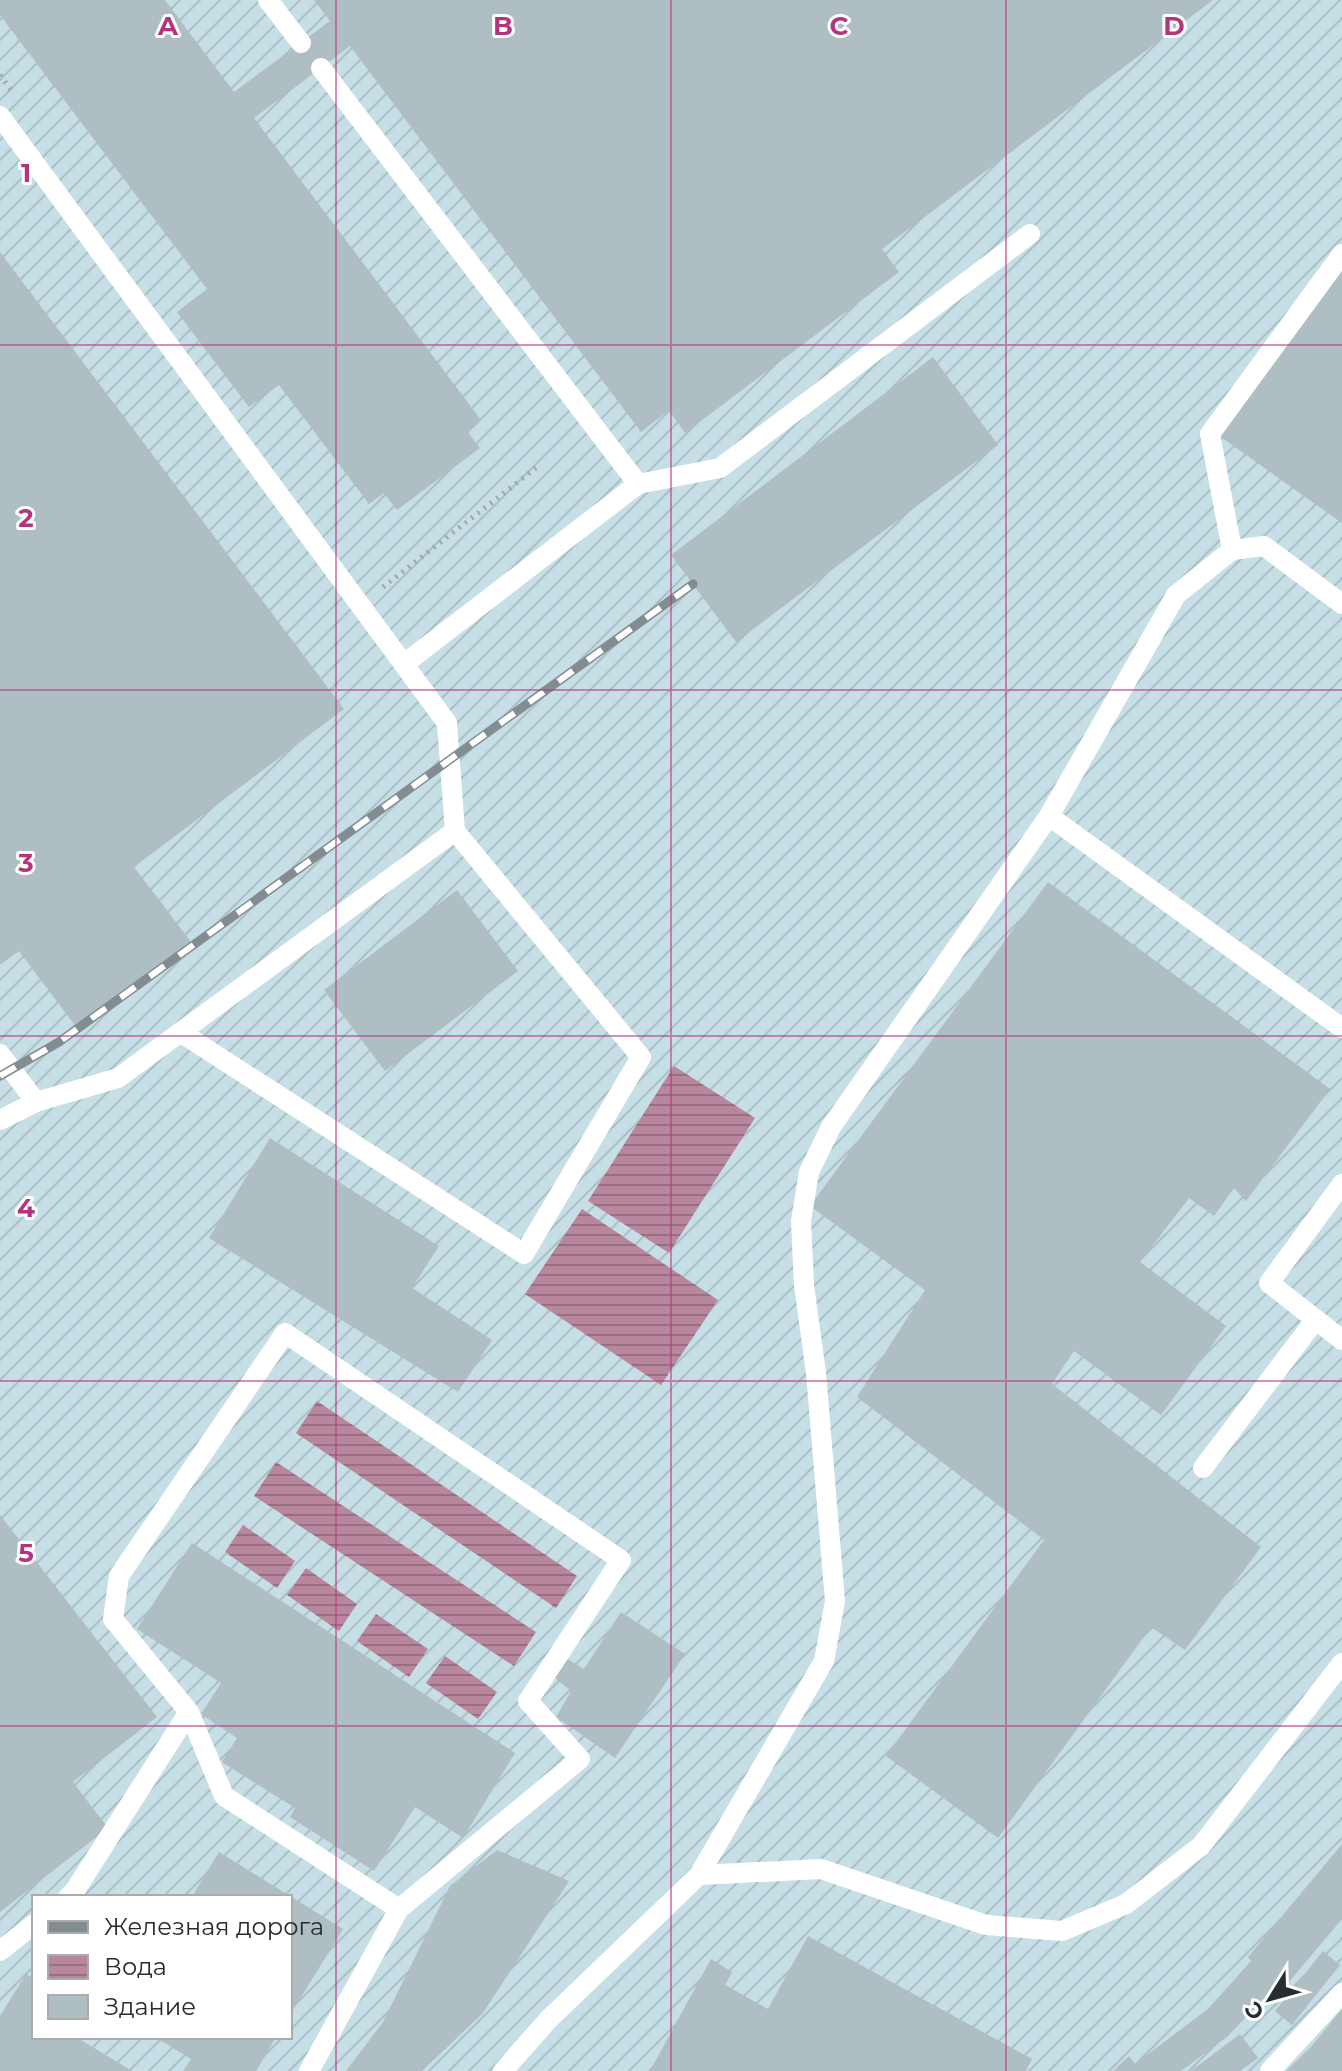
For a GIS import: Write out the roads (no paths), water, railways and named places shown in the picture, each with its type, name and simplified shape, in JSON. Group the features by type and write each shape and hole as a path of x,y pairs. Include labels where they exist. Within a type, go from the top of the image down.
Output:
{"lane":[{"path":"268,0 301,43"},
{"path":"321,68 638,484"},
{"path":"0,116 447,723 455,831 641,1057 524,1254 180,1032"},
{"path":"404,664 638,484 720,468 1030,234"},
{"path":"1232,550 1210,434 1342,254"},
{"path":"503,2071 548,2020 699,1875 824,1661 835,1601 816,1373 804,1285 801,1221 809,1172 831,1127 1049,816 1176,595 1232,550 1264,546 1342,604"},
{"path":"1049,816 1342,1028"},
{"path":"0,1120 36,1102 118,1078 455,831"},
{"path":"0,1054 36,1102"},
{"path":"1342,1184 1269,1283 1342,1340"},
{"path":"1203,1468 1316,1319"},
{"path":"309,2071 399,1909 580,1759 528,1701 621,1560 285,1333 119,1576 113,1619 189,1712 224,1796 399,1909"},
{"path":"699,1875 821,1869 986,1925 1062,1931 1126,1904 1201,1846 1342,1663"},
{"path":"70,1895 189,1712"},
{"path":"0,1951 32,1926"},
{"path":"1270,2071 1342,1993"}],"water":[{"path":"674,1066 755,1118 669,1253 588,1201"},
{"path":"582,1209 718,1300 661,1385 525,1294"},
{"path":"317,1401 577,1576 556,1608 296,1433"},
{"path":"276,1462 536,1632 514,1666 254,1496"},
{"path":"243,1525 295,1561 277,1588 225,1552"},
{"path":"306,1568 357,1604 339,1631 287,1595"},
{"path":"376,1614 428,1649 409,1677 357,1641"},
{"path":"445,1656 497,1692 478,1719 426,1683"}],"railway":[{"path":"0,1076 59,1042 693,584"}]}
